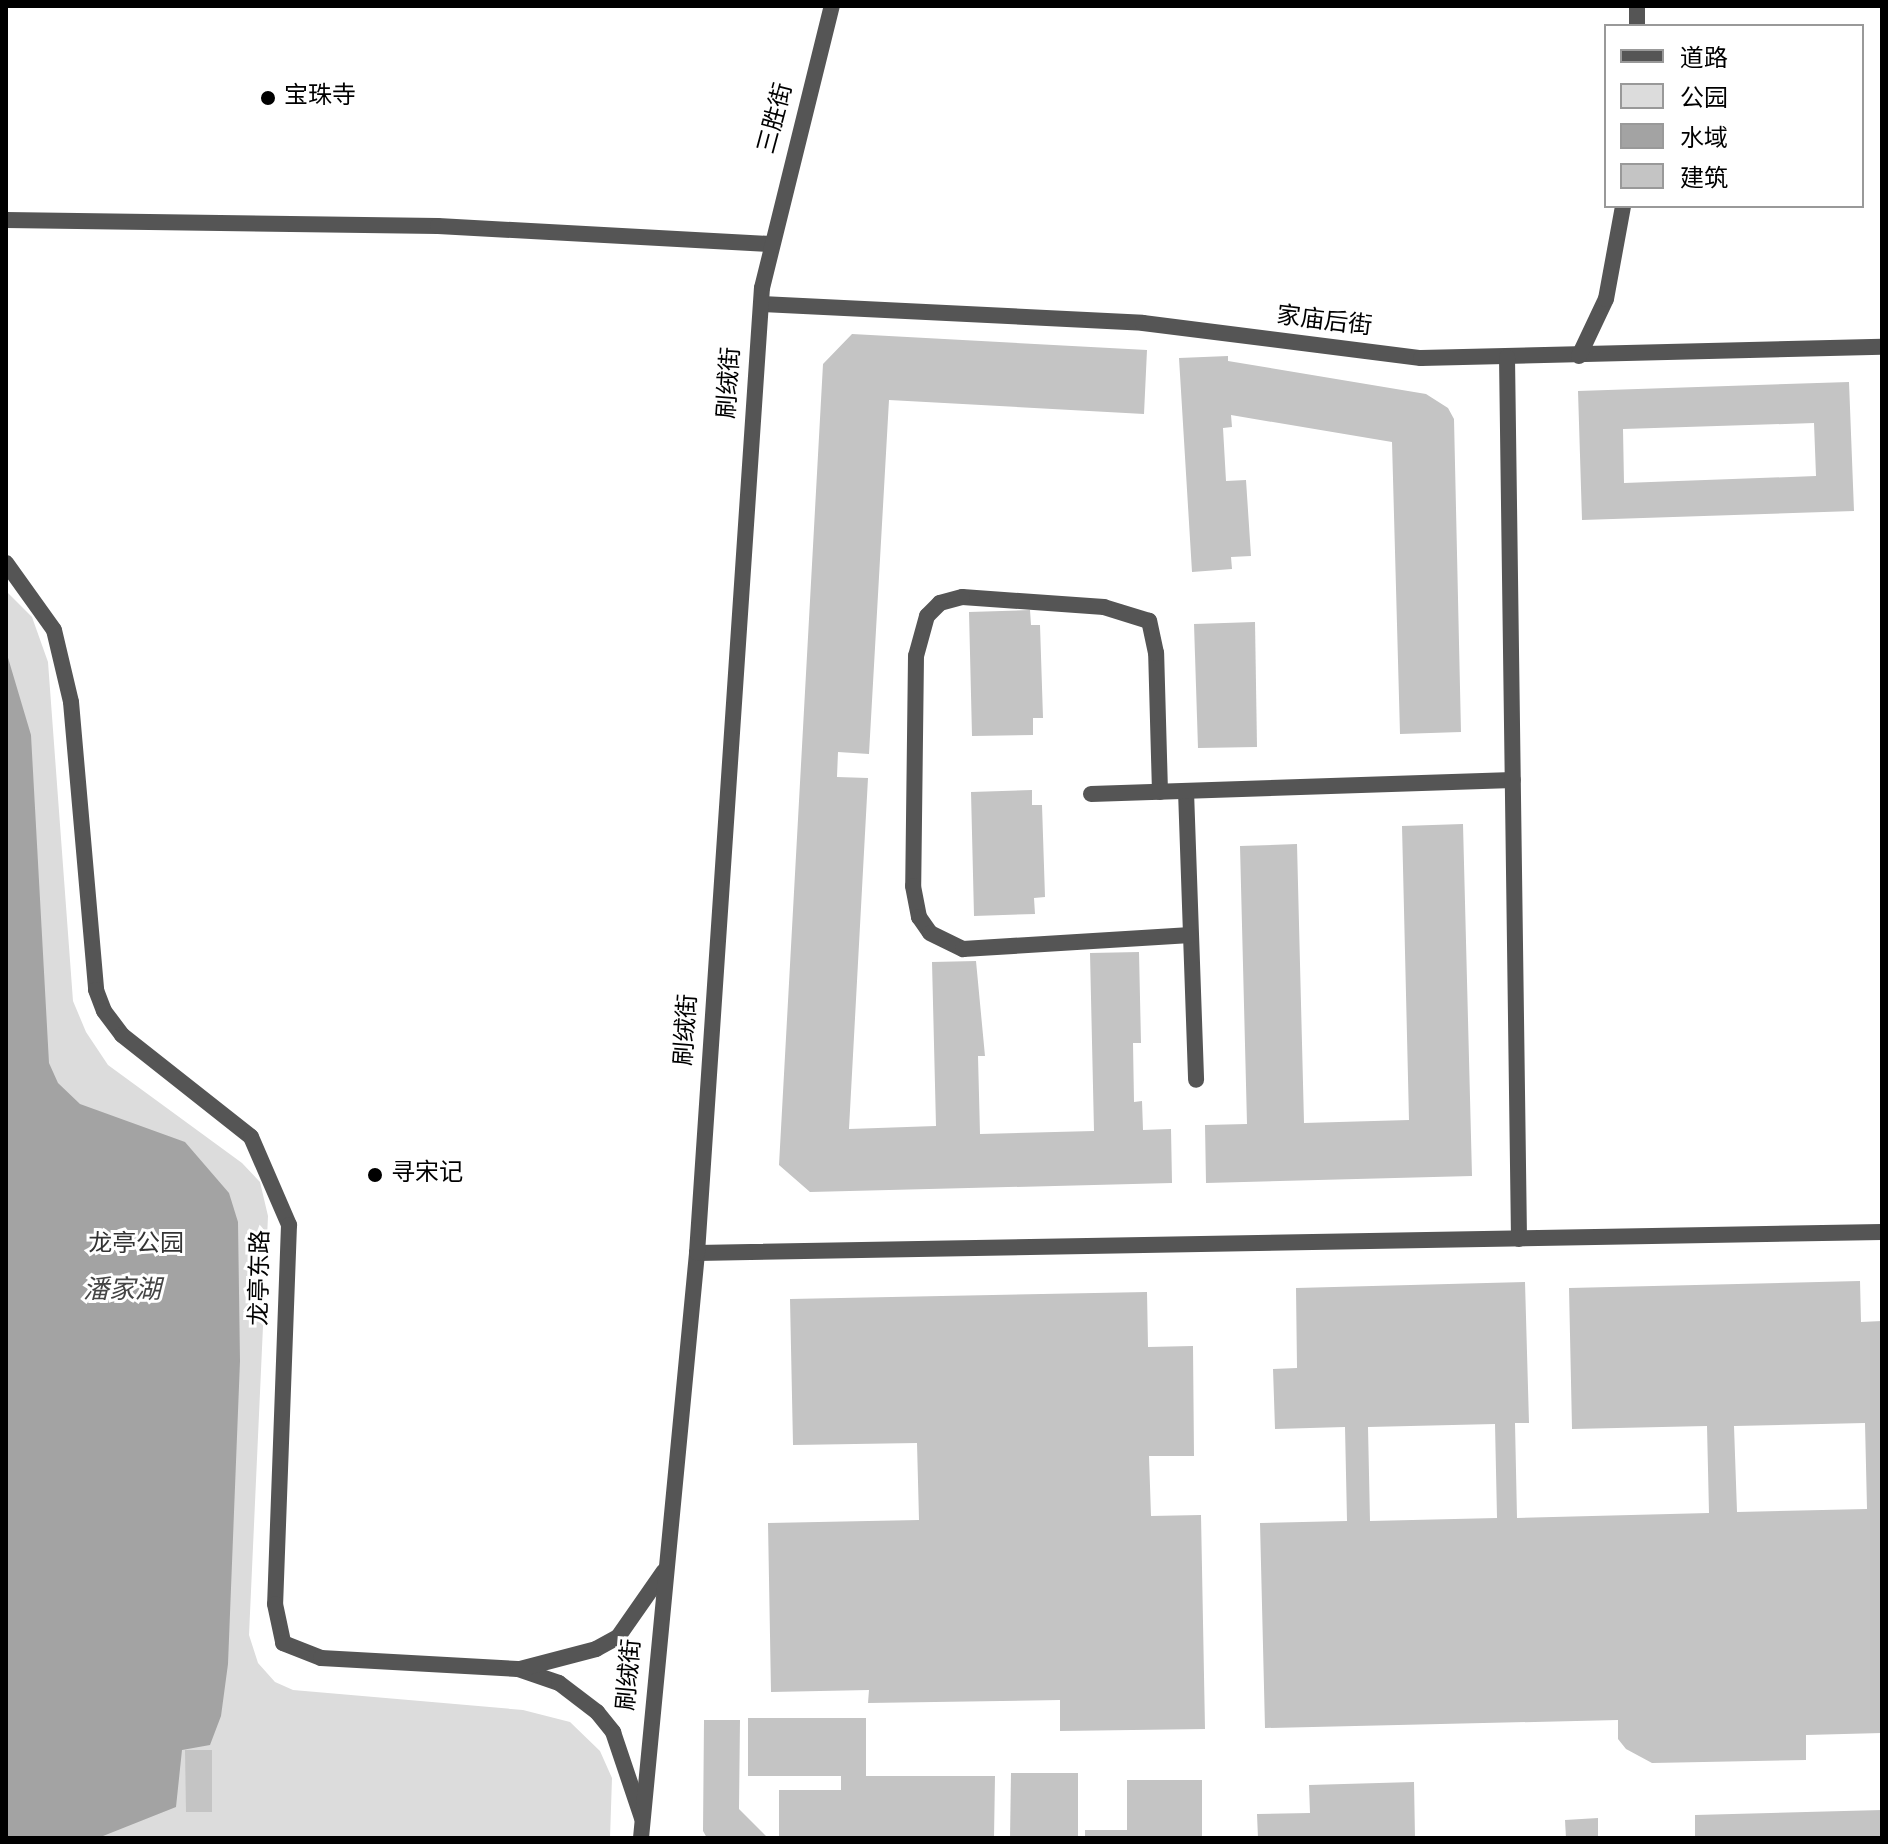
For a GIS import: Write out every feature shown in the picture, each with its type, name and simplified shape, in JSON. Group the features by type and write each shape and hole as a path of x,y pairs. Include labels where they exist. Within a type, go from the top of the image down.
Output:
{"street":[{"name":"三胜街","path":"771,244 832,6"},
{"path":"1579,356 1606,299 1623,208"},
{"path":"6,220 438,226 771,244"},
{"name":"刷绒街","path":"641,1838 664,1571 697,1253 761,304 771,244"},
{"name":"家庙后街","path":"761,304 1143,323 1375,354 1507,357 1882,347"},
{"path":"1507,357 1519,1239"},
{"name":"龙亭东路","path":"6,563 54,630 71,702 96,990 104,1011 122,1035 251,1137 289,1225 275,1604 283,1643 321,1658 518,1669 559,1683 597,1712 624,1757 642,1818"},
{"path":"1160,792 1156,653 1149,621 1104,607 962,597 940,603 927,616 916,656 913,886 919,917 930,933 963,949 1191,935"},
{"path":"1091,794 1513,780"},
{"path":"1186,791 1196,1080"},
{"path":"697,1253 1882,1232"},
{"path":"518,1669 596,1649 618,1637 664,1571"}],"green space":[{"name":"潘家湖","path":"6,591 32,617 48,662 73,1001 86,1032 108,1065 242,1163 260,1182 268,1216 249,1635 258,1663 275,1682 293,1690 523,1710 570,1722 600,1751 612,1778 610,1838 6,1838"}],"water":[{"name":"潘家湖","path":"6,651 31,735 49,1063 58,1083 80,1104 185,1142 229,1193 238,1222 240,1361 228,1664 221,1716 210,1745 182,1750 176,1807 98,1838 6,1838"}],"building":[{"path":"852,334 1147,350 1144,414 889,400 869,754 838,752 837,777 868,778 849,1129 936,1126 932,962 976,961 985,1056 978,1056 980,1134 1094,1131 1090,953 1139,952 1141,1043 1133,1043 1134,1102 1142,1101 1143,1130 1171,1129 1172,1183 810,1192 779,1165 823,364"},
{"path":"1228,356 1228,361 1426,394 1448,408 1454,419 1461,732 1400,734 1392,442 1231,415 1232,427 1223,428 1226,481 1246,480 1251,556 1231,557 1232,569 1192,572 1179,358"},
{"path":"1849,382 1854,511 1582,520 1578,391","holes":["1814,423 1816,476 1624,483 1623,429"]},
{"path":"1030,610 1031,625 1040,625 1043,718 1033,718 1033,735 972,736 969,612"},
{"path":"1255,622 1257,747 1198,748 1194,624"},
{"path":"1032,790 1032,805 1042,805 1045,897 1034,898 1035,914 974,916 971,792"},
{"path":"1463,824 1472,1176 1206,1183 1205,1125 1247,1124 1240,846 1297,844 1304,1123 1409,1120 1402,826"},
{"path":"1860,1281 1861,1322 1882,1321 1882,1733 1806,1735 1806,1760 1652,1763 1626,1749 1618,1739 1618,1720 1265,1728 1260,1523 1347,1521 1345,1427 1275,1429 1273,1369 1297,1368 1296,1288 1525,1282 1529,1423 1515,1423 1517,1518 1709,1513 1707,1426 1572,1429 1569,1288","holes":["1865,1423 1867,1509 1737,1512 1734,1426","1495,1424 1497,1518 1370,1521 1368,1427"]},
{"path":"1147,1292 1148,1347 1193,1346 1194,1456 1149,1456 1151,1516 1201,1515 1205,1729 1060,1731 1060,1700 868,1703 869,1690 771,1692 768,1523 919,1520 917,1443 793,1445 790,1299"},
{"path":"748,1718 866,1718 866,1776 995,1776 994,1838 779,1838 779,1790 841,1790 841,1776 748,1776"},
{"path":"704,1720 740,1720 739,1809 768,1838 707,1838 703,1831"},
{"path":"185,1750 212,1750 212,1812 186,1812"},
{"path":"1011,1773 1078,1773 1078,1838 1010,1838"},
{"path":"1127,1780 1202,1780 1202,1838 1085,1838 1085,1830 1127,1830"},
{"path":"1414,1782 1415,1838 1258,1838 1257,1814 1310,1813 1309,1785"},
{"path":"1882,1810 1882,1838 1695,1838 1695,1815"},
{"path":"1598,1818 1598,1838 1566,1838 1565,1820"}],"place":[{"name":"宝珠寺","path":"268,98"},
{"name":"寻宋记","path":"375,1175"}],"park label":[{"name":"龙亭公园","path":"136,1246"}]}
